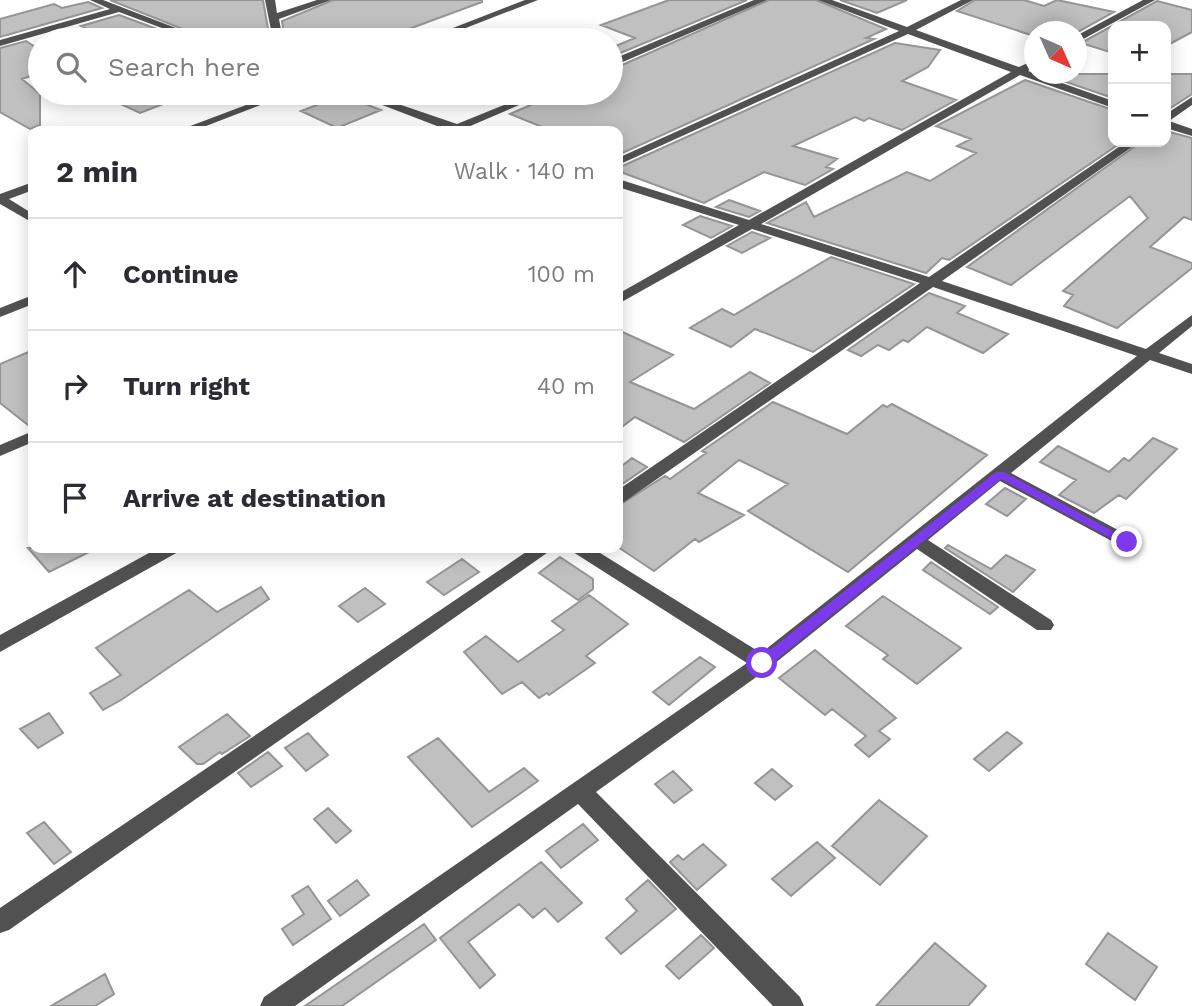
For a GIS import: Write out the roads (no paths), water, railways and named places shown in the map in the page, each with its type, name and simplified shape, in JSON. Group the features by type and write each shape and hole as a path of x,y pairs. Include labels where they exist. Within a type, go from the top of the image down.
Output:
{"street":[{"path":"95,0 169,28"},
{"path":"270,0 275,28"},
{"path":"272,18 326,0"},
{"path":"459,28 533,0"},
{"path":"623,59 762,0"},
{"path":"823,0 1108,103"},
{"path":"623,160 909,30 968,0"},
{"path":"1087,34 1150,0"},
{"path":"51,28 116,9"},
{"path":"0,43 28,35"},
{"path":"623,297 1024,68"},
{"path":"1171,117 1192,100"},
{"path":"197,126 254,105"},
{"path":"389,105 447,126"},
{"path":"467,126 514,105"},
{"path":"1171,123 1192,133"},
{"path":"623,495 1126,147"},
{"path":"623,185 932,282 1192,369"},
{"path":"0,198 28,188"},
{"path":"0,198 28,216"},
{"path":"0,313 28,301"},
{"path":"278,1005 762,663 1192,319"},
{"path":"0,451 28,438"},
{"path":"1000,474 1127,542"},
{"path":"916,540 1044,625"},
{"path":"0,644 163,553"},
{"path":"0,922 538,553"},
{"path":"587,553 762,663"},
{"path":"580,791 791,1006"}]}
